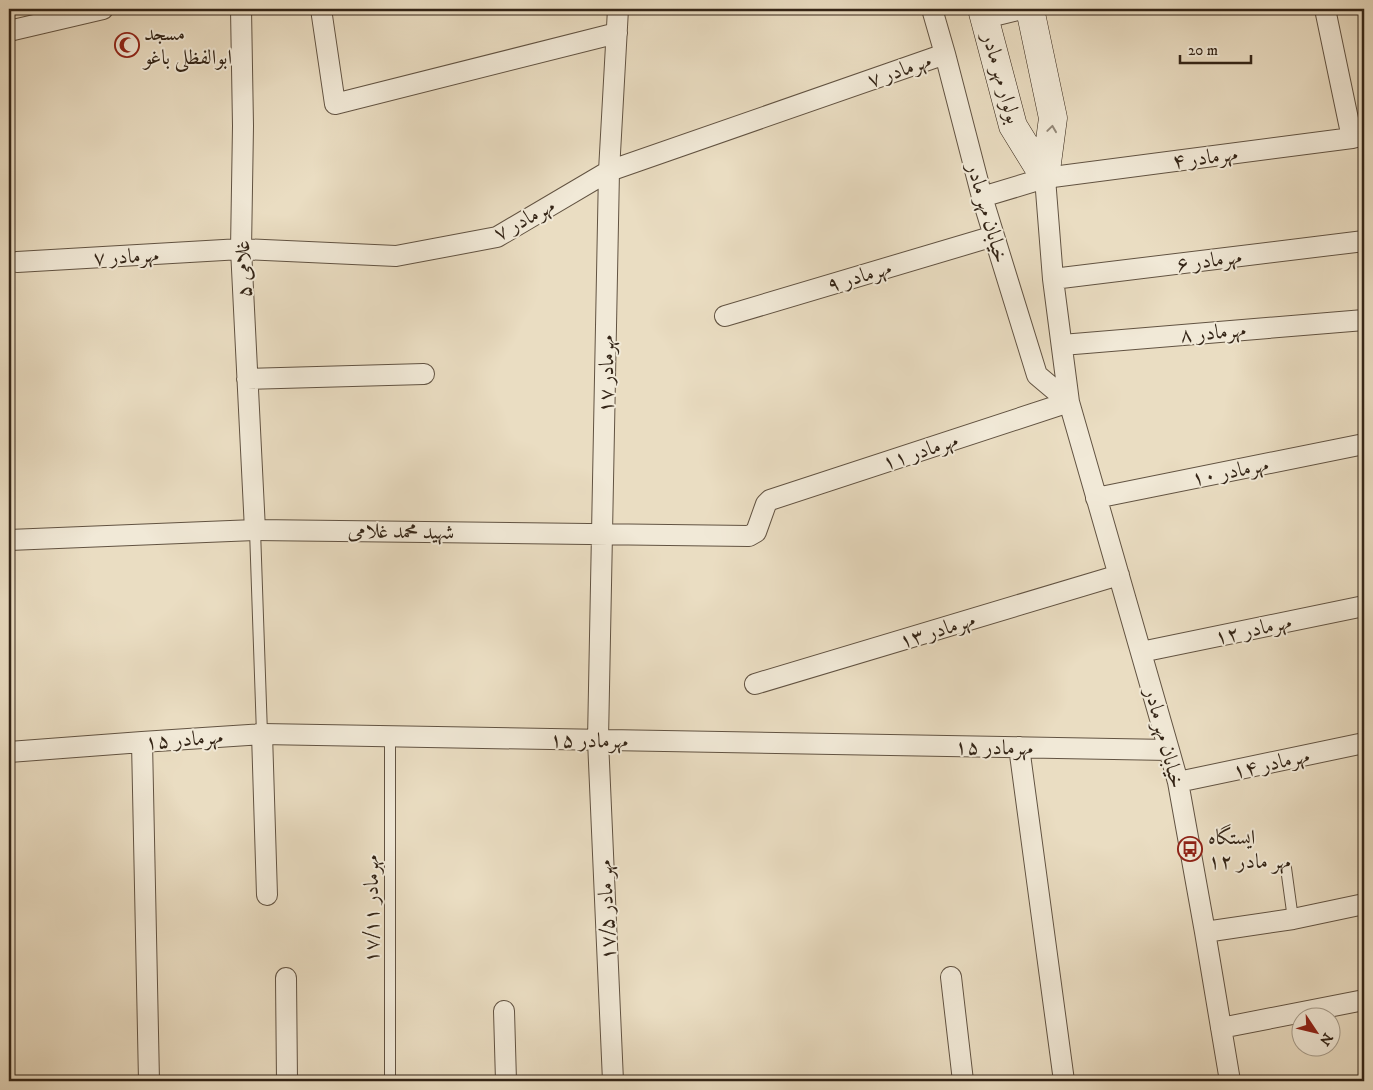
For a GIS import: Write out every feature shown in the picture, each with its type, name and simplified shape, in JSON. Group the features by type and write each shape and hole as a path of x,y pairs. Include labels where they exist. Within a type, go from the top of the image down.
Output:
{"street":[{"path":"9,31 102,9"},
{"name":"غلامی ۵","path":"241,9 243,126 241,249 255,530"},
{"path":"321,9 335,104 617,33"},
{"name":"مهرمادر ۱۷","path":"598,740 609,171 618,9"},
{"name":"خیابان مهر مادر","path":"932,9 982,196 1037,375 1069,402"},
{"path":"984,13 1022,9"},
{"name":"بولوار مهر مادر","path":"1030,9 1053,118 1045,178"},
{"path":"1325,9 1358,136"},
{"name":"بولوار مهر مادر","path":"984,13 1013,126 1045,178"},
{"name":"مهرمادر ۷","path":"17,262 241,249 396,256 497,237 609,171 945,54"},
{"name":"مهرمادر ۴","path":"982,196 1045,178 1358,136"},
{"name":"خیابان مهر مادر","path":"1045,178 1053,279 1069,402 1178,782 1230,1081"},
{"name":"مهرمادر ۹","path":"725,316 994,236"},
{"name":"مهرمادر ۶","path":"1053,279 1364,241"},
{"name":"مهرمادر ۸","path":"1062,345 1364,320"},
{"path":"247,379 424,374"},
{"name":"مهرمادر ۱۱","path":"770,500 1069,402"},
{"name":"مهرمادر ۱۰","path":"1096,498 1364,444"},
{"name":"شهید محمد غلامی","path":"9,540 255,530 750,536 756,532 766,504 770,500"},
{"name":"مهرمادر ۱۳","path":"755,684 1119,575"},
{"name":"مهرمادر ۱۲","path":"1141,652 1364,606"},
{"path":"262,734 267,895"},
{"name":"مهرمادر ۱۵","path":"9,752 262,734 1169,750"},
{"name":"مهر مادر ۱۷/۵","path":"598,740 613,1081"},
{"path":"142,742 150,1081"},
{"name":"مهرمادر ۱۴","path":"1178,782 1364,743"},
{"path":"1019,747 1064,1081"},
{"path":"1205,932 1292,919 1364,904"},
{"path":"951,977 964,1081"},
{"path":"286,978 287,1081"},
{"path":"1221,1028 1364,1000"},
{"path":"504,1011 506,1081"}],"lane":[{"path":"255,530 262,734"},
{"name":"مهرمادر ۱۷/۱۱","path":"390,736 390,1081"},
{"path":"1286,868 1292,919"}],"place":[{"name":"مسجد ابوالفظلی باغو","path":"127,45"},
{"name":"ایستگاه مهر مادر ۱۲","path":"1190,849"}]}
